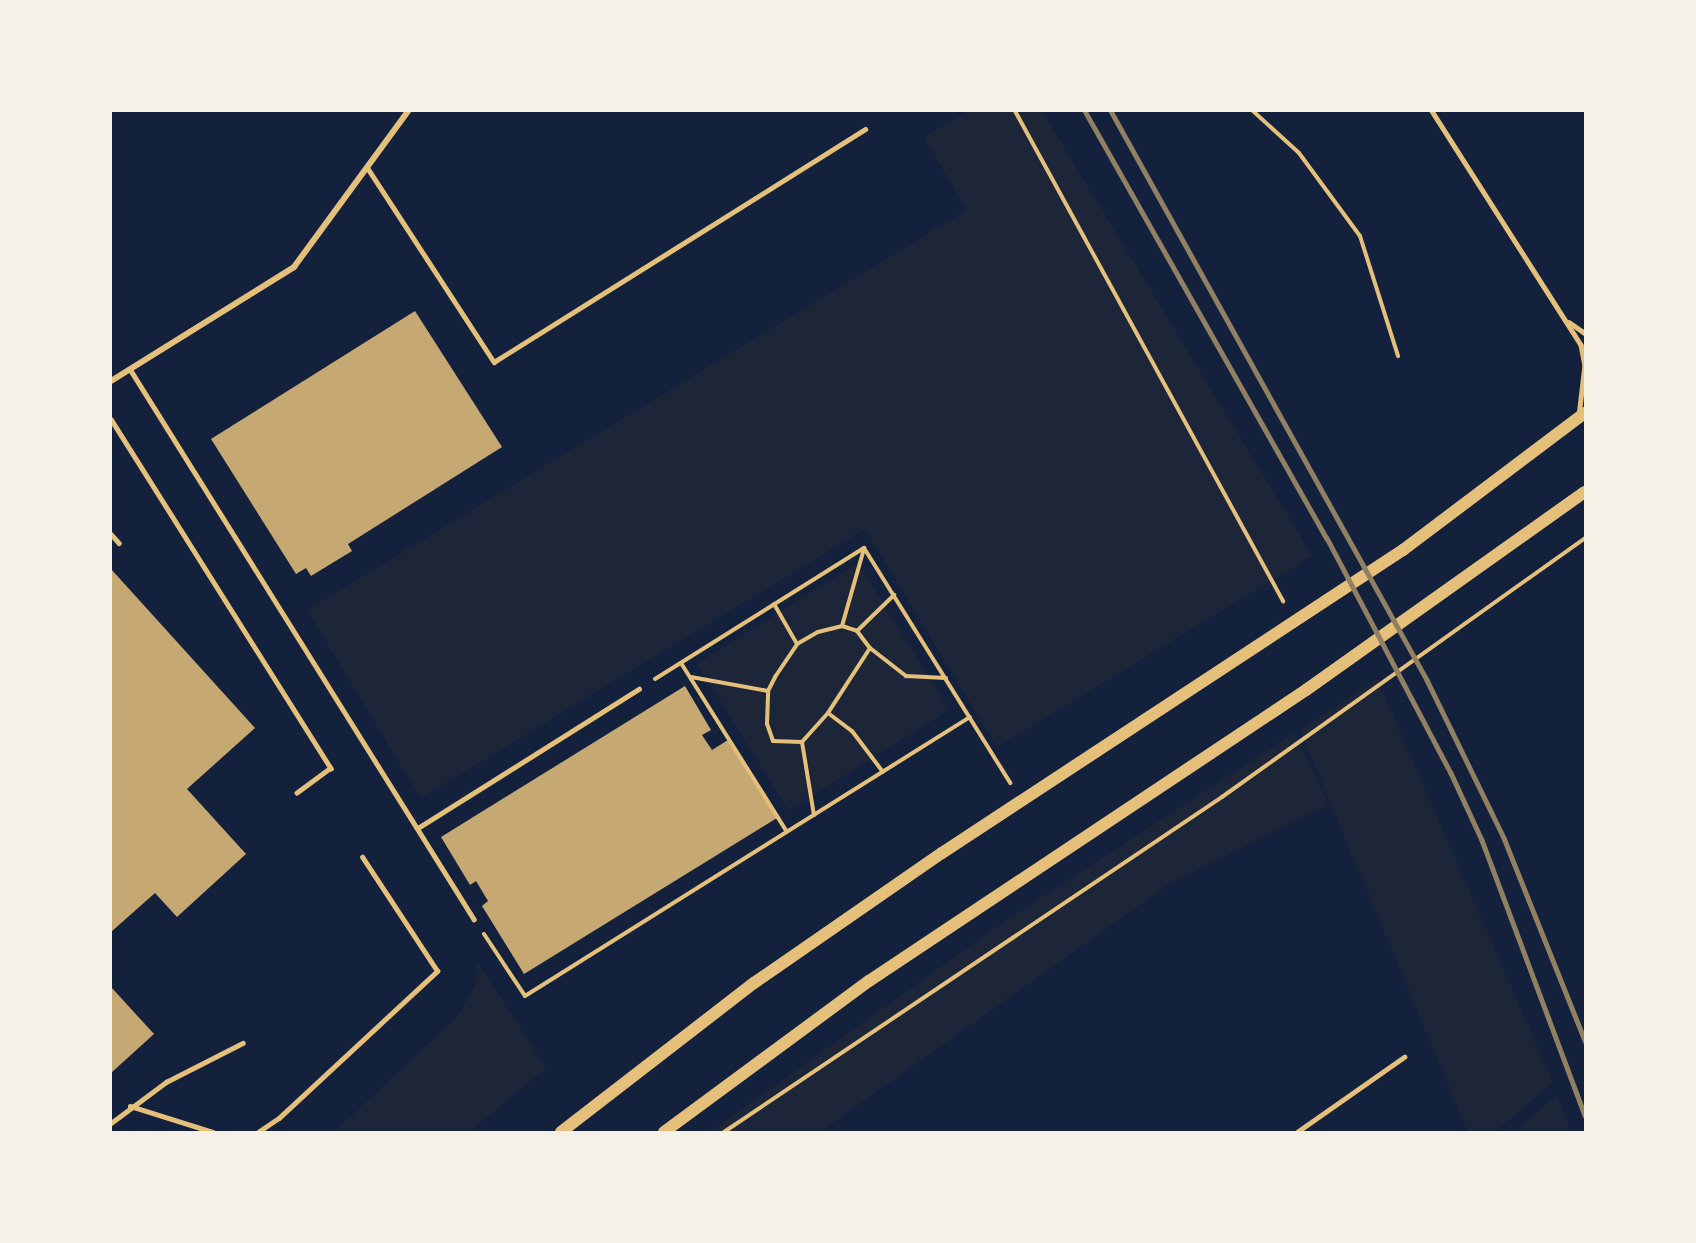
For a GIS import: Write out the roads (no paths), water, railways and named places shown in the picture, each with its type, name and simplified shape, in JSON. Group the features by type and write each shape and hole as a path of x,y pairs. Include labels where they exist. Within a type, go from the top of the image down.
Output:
{"main road":[{"path":"561,1132 754,983 1018,803 1295,623 1469,503 1582,416"},
{"path":"664,1132 869,981 1306,690 1585,492"}],"street":[{"path":"111,381 294,267 408,111"}],"lane":[{"path":"1432,111 1581,345 1585,364 1582,416"},
{"path":"367,167 494,362 865,129"},
{"path":"1567,321 1585,333"},
{"path":"130,369 474,919"},
{"path":"111,419 331,768 297,793"},
{"path":"111,534 119,543"},
{"path":"418,828 639,689"},
{"path":"258,1132 279,1118 437,971 362,857"},
{"path":"111,1123 129,1106 243,1043"},
{"path":"1297,1132 1404,1057"},
{"path":"129,1106 213,1132"}],"railway":[{"path":"1085,111 1327,538 1451,773 1482,840 1585,1115"},
{"path":"1111,111 1427,680 1504,838 1585,1041"}]}
